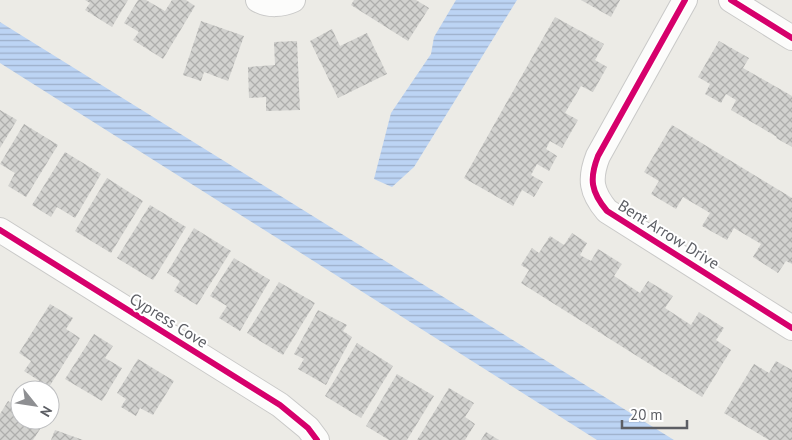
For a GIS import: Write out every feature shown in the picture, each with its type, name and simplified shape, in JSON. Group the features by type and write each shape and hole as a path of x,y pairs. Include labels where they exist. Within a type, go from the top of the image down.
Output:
{"street":[{"path":"258,0 276,4 293,0"},
{"name":"Bent Arrow Drive","path":"685,0 598,156 593,170 592,185 598,200 607,211 792,328"},
{"path":"731,0 792,38"},
{"name":"Cypress Cove","path":"0,230 280,405 308,428 318,440"}],"water":[{"path":"456,0 517,0 414,167 392,187 374,179 391,113 431,54 434,37"},
{"path":"0,22 674,440 597,440 0,63"}],"building":[{"path":"85,0 128,0 112,27 85,10 90,3"},
{"path":"138,0 146,0 165,11 172,0 186,0 195,6 163,59 133,40 139,32 124,23"},
{"path":"354,0 416,0 429,8 408,41 351,5"},
{"path":"581,0 620,0 611,17"},
{"path":"555,17 604,44 595,60 607,67 593,92 581,86 565,113 578,120 562,148 550,141 546,149 557,156 549,171 537,164 531,175 543,182 534,197 522,190 513,206 464,178"},
{"path":"201,21 244,36 228,81 204,72 201,81 183,75"},
{"path":"332,29 340,46 367,33 387,74 338,98 310,41"},
{"path":"297,41 300,110 266,111 266,97 249,98 248,67 275,65 274,42"},
{"path":"719,41 749,58 743,68 792,96 792,147 731,110 736,100 726,94 721,103 705,94 710,84 698,77"},
{"path":"0,110 17,120 0,148"},
{"path":"24,124 58,145 26,197 8,186 15,173 0,164"},
{"path":"672,125 792,198 792,264 786,261 778,273 753,257 761,244 734,228 727,240 702,226 710,213 683,197 676,209 651,194 659,181 644,172"},
{"path":"65,152 101,174 75,218 57,207 51,217 32,205"},
{"path":"107,178 143,201 111,253 75,231"},
{"path":"150,205 186,227 153,280 117,258"},
{"path":"194,228 231,251 197,305 174,291 180,281 167,273"},
{"path":"572,233 587,243 580,255 591,261 598,249 622,264 614,276 640,293 648,281 673,296 665,308 691,325 699,312 724,328 716,340 731,350 702,397 521,283 529,270 521,265 532,248 539,253 550,236 564,245"},
{"path":"234,258 270,280 240,331 219,318 227,306 210,296"},
{"path":"279,282 315,303 283,355 247,333"},
{"path":"50,304 73,318 66,329 80,338 53,380 38,380 24,371 31,361 19,353"},
{"path":"318,310 347,325 343,331 352,337 326,385 298,369 304,359 294,354"},
{"path":"94,334 113,346 105,358 122,368 102,401 65,379"},
{"path":"357,343 393,366 361,418 325,396"},
{"path":"138,359 174,381 153,415 140,408 136,416 121,407 126,399 117,393"},
{"path":"776,361 792,370 792,440 769,440 724,413 754,364 769,373"},
{"path":"397,374 434,396 407,440 389,440 366,426"},
{"path":"449,388 474,403 465,417 475,424 465,440 417,440"},
{"path":"8,401 10,402 10,430 39,430 33,440 0,440 0,414"},
{"path":"55,430 83,440 51,440"},
{"path":"486,432 499,440 481,440"}],"cycle path":[{"path":"685,0 598,156 593,172 593,185 598,198 607,211 792,328"},
{"path":"731,0 792,38"},
{"path":"0,230 280,405 308,428 317,440"}]}
